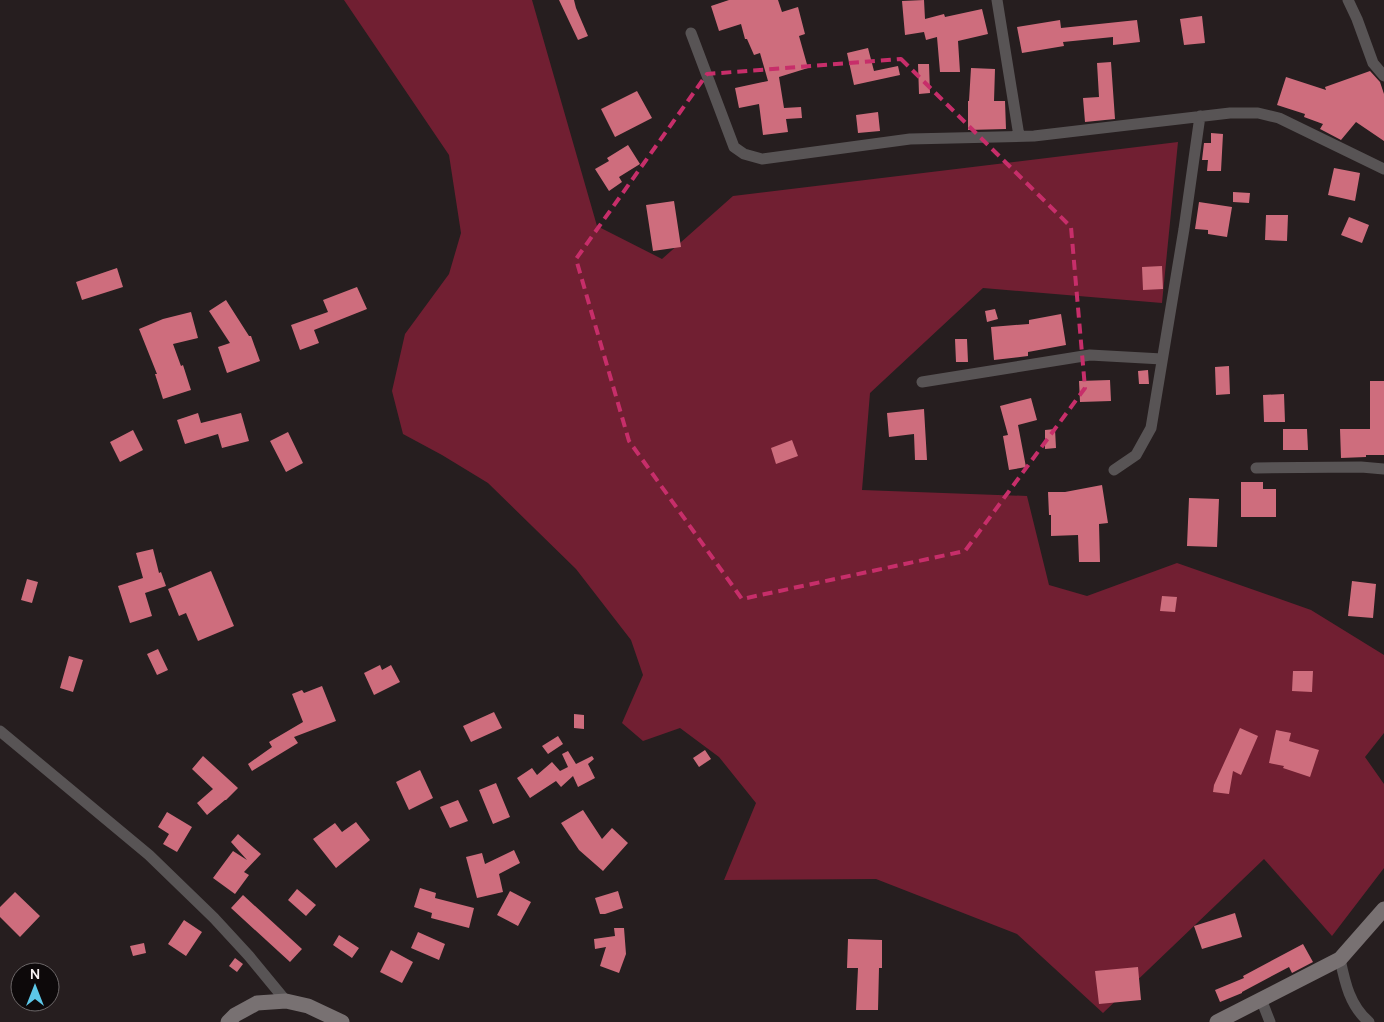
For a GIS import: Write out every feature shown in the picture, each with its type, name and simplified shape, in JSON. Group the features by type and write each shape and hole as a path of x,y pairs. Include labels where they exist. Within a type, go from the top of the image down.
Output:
{"street":[{"path":"997,0 1019,136"},
{"path":"1348,0 1373,63 1384,76"},
{"path":"691,33 734,148 744,154 762,159 910,139 1034,136 1230,112 1258,113 1279,118 1384,169"},
{"path":"1114,470 1136,455 1151,428 1184,229 1200,116"},
{"path":"922,382 1090,355 1162,359"},
{"path":"1256,468 1361,466 1384,469"},
{"path":"0,731 149,855 214,918 286,1000"},
{"path":"1217,1022 1340,960 1384,909"},
{"path":"1340,960 1353,1004 1369,1022"},
{"path":"1261,999 1270,1022"},
{"path":"228,1022 235,1015 257,1003 286,1000 308,1006 342,1022"}],"highlighted area":[{"path":"901,59 1071,227 1085,388 965,551 742,599 629,441 576,259 707,74"}],"shaded area":[{"path":"344,0 532,0 597,226 662,259 733,196 1178,142 1162,303 983,288 870,393 862,490 1027,496 1049,585 1087,596 1177,563 1311,610 1384,655 1384,733 1365,757 1384,784 1384,868 1332,936 1264,859 1103,1013 1017,934 876,879 724,880 756,803 719,757 680,728 643,741 622,723 643,675 631,640 576,569 488,483 403,434 392,391 405,334 449,274 461,233 449,155"}],"building":[{"path":"559,0 574,0 588,36 578,40"},
{"path":"729,0 778,0 782,12 798,7 805,34 799,36 808,68 779,77 784,108 801,107 802,118 786,119 788,132 763,135 759,104 739,108 735,88 768,81 760,53 754,55 747,39 745,39 741,24 719,31 711,6"},
{"path":"924,0 925,19 944,14 945,17 982,9 988,34 958,41 960,72 940,72 937,37 926,40 924,32 905,35 902,1"},
{"path":"1202,16 1205,43 1184,45 1180,19"},
{"path":"1060,20 1061,28 1137,20 1140,42 1113,45 1113,37 1063,42 1064,46 1022,53 1017,27"},
{"path":"868,48 874,71 898,66 900,75 854,85 847,53"},
{"path":"1111,62 1115,119 1085,122 1083,98 1099,97 1097,63"},
{"path":"918,64 929,64 930,93 919,94"},
{"path":"971,68 995,69 994,101 1005,101 1006,129 968,130"},
{"path":"1370,71 1380,82 1384,94 1384,141 1356,122 1341,140 1320,129 1323,124 1304,117 1305,114 1277,105 1286,77 1326,90 1325,87"},
{"path":"637,91 652,118 615,137 601,109"},
{"path":"878,112 880,131 858,133 856,115"},
{"path":"1211,133 1223,134 1221,171 1207,171 1208,160 1202,160 1204,143 1211,143"},
{"path":"628,145 640,164 619,177 622,182 609,191 595,169 609,161 607,158"},
{"path":"1334,168 1360,173 1355,201 1328,195"},
{"path":"1233,192 1250,193 1249,203 1233,202"},
{"path":"674,201 681,247 653,251 646,205"},
{"path":"1199,202 1232,207 1227,237 1208,234 1208,230 1195,229"},
{"path":"1266,215 1288,215 1287,241 1265,240"},
{"path":"1349,217 1369,225 1362,243 1341,235"},
{"path":"1162,266 1163,289 1143,290 1142,267"},
{"path":"117,268 123,287 82,300 76,282"},
{"path":"357,287 367,309 314,330 319,343 300,350 291,325 328,312 323,300"},
{"path":"226,300 249,336 251,336 260,361 227,373 218,347 230,343 209,311"},
{"path":"995,309 998,319 987,322 985,311"},
{"path":"191,312 198,338 173,344 181,366 183,365 191,390 163,399 155,374 157,374 139,329 163,319"},
{"path":"1061,314 1066,345 1028,352 1028,356 994,360 991,327 1029,324 1029,320"},
{"path":"955,339 967,339 968,362 956,362"},
{"path":"1229,366 1230,394 1216,395 1215,367"},
{"path":"1148,370 1149,384 1139,384 1138,371"},
{"path":"1110,380 1111,401 1080,402 1079,381"},
{"path":"1370,381 1384,381 1384,455 1341,458 1340,429 1370,429"},
{"path":"1284,394 1285,422 1264,422 1263,395"},
{"path":"1031,398 1037,420 1018,425 1026,467 1009,470 1003,436 1008,435 1000,406"},
{"path":"924,409 927,460 915,460 914,434 889,437 887,413"},
{"path":"198,413 201,423 241,413 249,441 222,448 218,434 185,444 177,420"},
{"path":"1055,429 1056,448 1045,449 1045,430"},
{"path":"1283,429 1307,429 1308,450 1283,450"},
{"path":"133,430 143,450 120,462 110,442"},
{"path":"288,432 303,463 286,472 270,441"},
{"path":"792,440 798,456 776,464 771,448"},
{"path":"1241,482 1263,482 1263,489 1276,489 1276,517 1241,517"},
{"path":"1102,485 1108,523 1099,524 1100,562 1079,562 1078,535 1051,536 1048,492 1065,492"},
{"path":"1189,498 1219,499 1217,547 1187,546"},
{"path":"153,549 159,573 161,572 166,586 145,593 152,616 130,623 118,586 143,578 136,553"},
{"path":"211,571 234,626 198,641 186,613 179,616 168,589"},
{"path":"27,579 38,582 32,603 21,600"},
{"path":"1352,581 1376,584 1373,618 1348,616"},
{"path":"1162,596 1177,597 1175,612 1160,611"},
{"path":"158,649 168,670 157,675 147,654"},
{"path":"69,656 83,660 73,692 60,688"},
{"path":"380,665 382,670 391,665 400,682 374,695 364,673"},
{"path":"1293,671 1313,671 1312,692 1292,691"},
{"path":"322,686 336,721 294,737 298,743 252,771 248,764 272,747 269,742 303,722 292,694 302,690 304,693"},
{"path":"494,712 502,728 471,742 463,726"},
{"path":"574,714 584,715 584,729 574,728"},
{"path":"1240,728 1258,736 1241,775 1233,771 1229,794 1213,792 1214,785"},
{"path":"1276,730 1291,733 1289,741 1319,750 1310,777 1283,768 1284,766 1269,763"},
{"path":"558,736 563,744 548,754 542,746"},
{"path":"705,750 711,759 699,767 693,758"},
{"path":"568,751 576,764 592,756 594,759 588,764 595,778 578,787 573,776 561,787 556,781 530,798 517,778 532,768 537,775 552,762 560,771 568,767 562,754"},
{"path":"203,756 238,788 207,815 197,803 213,789 192,769"},
{"path":"420,770 433,798 409,810 396,782"},
{"path":"496,783 510,817 493,824 479,790"},
{"path":"458,800 468,821 450,828 440,807"},
{"path":"583,810 602,839 612,828 628,843 603,871 579,850 561,823"},
{"path":"167,812 192,827 177,852 163,844 169,834 158,827"},
{"path":"356,822 370,840 336,868 313,839 335,823 342,832"},
{"path":"238,834 261,854 244,872 249,875 235,894 213,878 233,851 247,860 231,842"},
{"path":"514,850 520,863 499,874 503,892 477,898 466,857 482,853 485,864"},
{"path":"420,888 436,893 435,898 474,908 469,928 431,918 432,913 414,907"},
{"path":"297,889 316,905 306,916 288,900"},
{"path":"510,891 531,902 518,926 497,915"},
{"path":"618,891 623,908 600,914 595,898"},
{"path":"15,892 40,916 20,937 0,917 0,907"},
{"path":"243,895 302,949 290,962 231,908"},
{"path":"1235,913 1242,937 1202,949 1194,926"},
{"path":"184,920 202,932 186,956 168,944"},
{"path":"614,928 624,928 626,954 619,973 600,966 606,947 595,949 594,939 615,936"},
{"path":"418,932 445,944 439,960 411,948"},
{"path":"339,935 359,948 352,958 333,945"},
{"path":"848,939 882,940 882,968 879,968 878,1010 856,1010 858,968 847,968"},
{"path":"144,943 146,953 133,956 130,946"},
{"path":"1303,944 1313,962 1292,973 1289,967 1242,993 1220,1002 1215,990 1244,978 1243,976"},
{"path":"391,950 413,962 402,983 380,972"},
{"path":"235,958 243,964 237,972 229,966"},
{"path":"1138,967 1141,1000 1099,1004 1095,971"}]}
